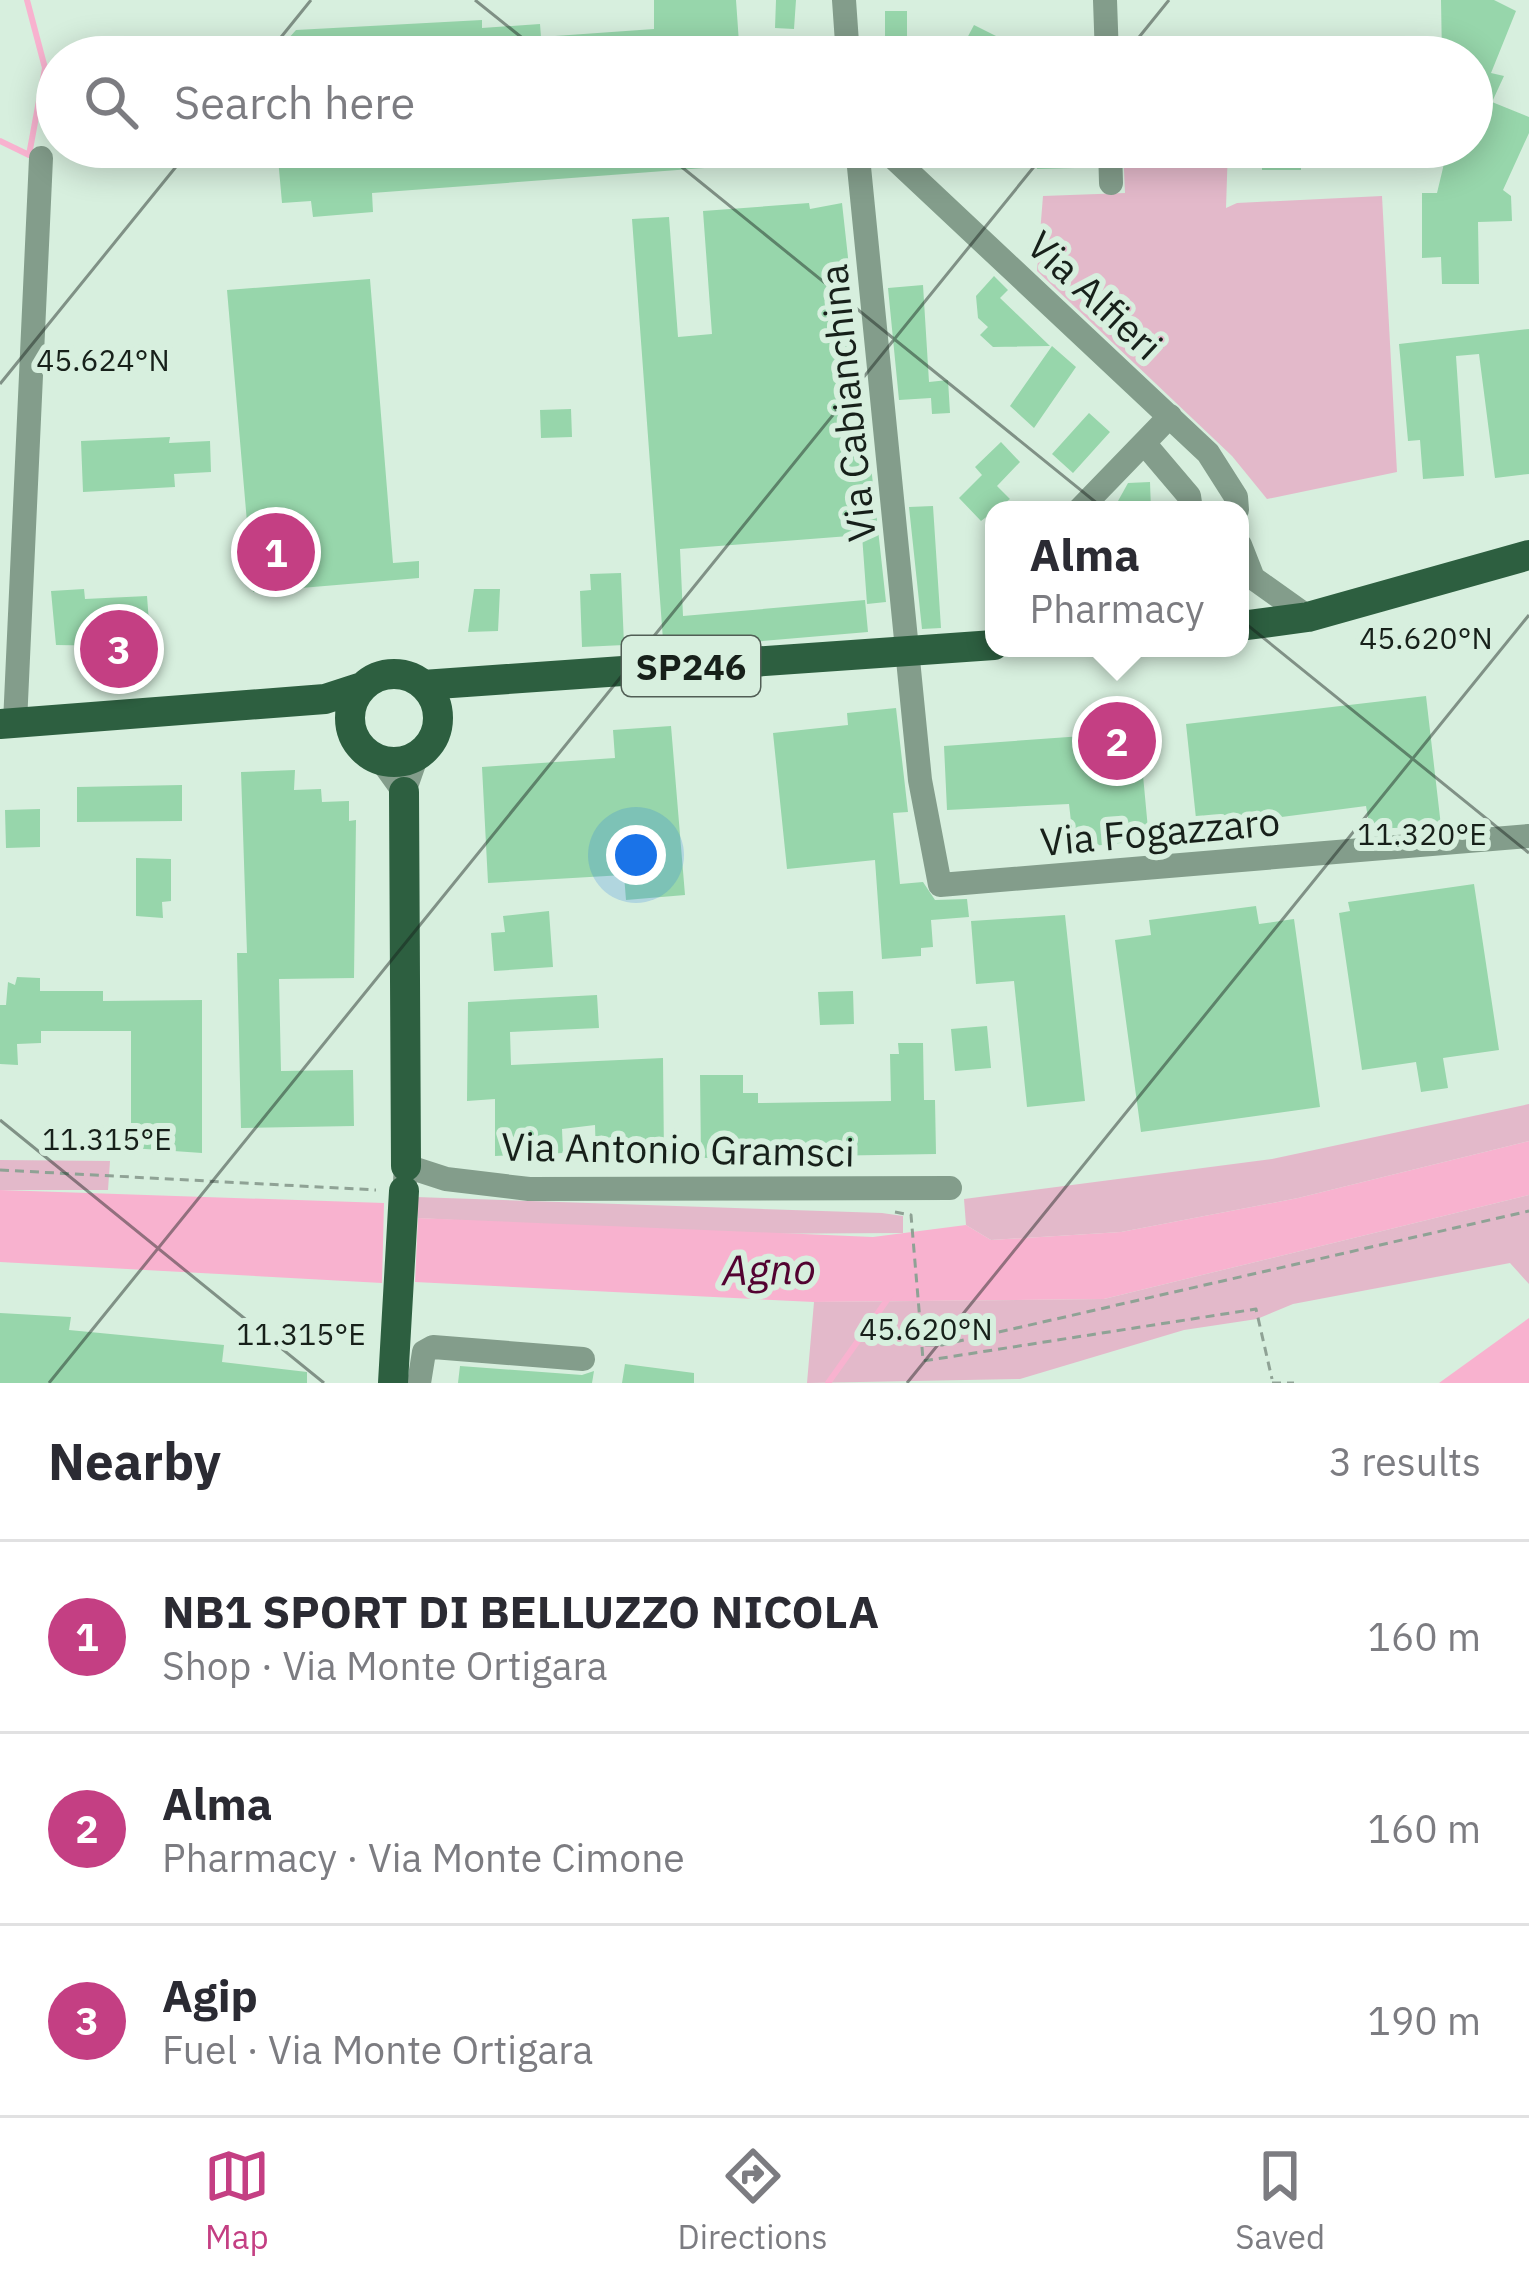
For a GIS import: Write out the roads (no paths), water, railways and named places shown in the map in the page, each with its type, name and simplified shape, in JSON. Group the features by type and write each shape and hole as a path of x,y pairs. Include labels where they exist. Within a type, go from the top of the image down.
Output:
{"main road":[{"path":"1249,625 1308,617 1529,555"},
{"name":"SP246","path":"430,698 472,682 985,646"},
{"path":"7,724 325,699 392,673 430,698 434,737 417,755 381,760 361,748 325,699"},
{"path":"350,727 351,706 362,687"},
{"path":"393,1383 405,1179 404,792"}],"street":[{"path":"844,0 847,36"},
{"path":"1105,0 1106,36"},
{"path":"7,724 40,168"},
{"name":"Via Cabianchina","path":"858,168 920,780 940,885"},
{"name":"Via Alfieri","path":"904,168 1208,453 1236,501"},
{"path":"1111,168 1111,183"},
{"path":"1088,501 1169,416"},
{"path":"1144,443 1190,501"},
{"path":"1249,568 1253,578 1308,617"},
{"path":"1249,597 1253,578"},
{"path":"404,792 417,755"},
{"path":"381,760 404,792"},
{"name":"Via Fogazzaro","path":"940,885 1529,836"},
{"name":"Via Antonio Gramsci","path":"405,1179 446,1178 529,1189 950,1188"},
{"path":"419,1383 424,1352 433,1347 583,1359"}],"water":[{"name":"Agno","path":"1529,1141 1529,1195 1104,1299 814,1302 415,1282 418,1218 873,1237 966,1225 991,1240 1121,1232 1298,1198"},
{"path":"0,1190 384,1203 382,1283 0,1262"},
{"path":"1529,1318 1529,1383 1439,1383"}],"waterway":[{"path":"27,0 37,36"},
{"path":"0,141 29,155 36,117"},
{"path":"828,1383 892,1293"}],"place":[{"name":"NB1 SPORT DI BELLUZZO NICOLA","path":"276,552"},
{"name":"Agip","path":"119,649"},
{"name":"Alma","path":"1117,741"}]}
